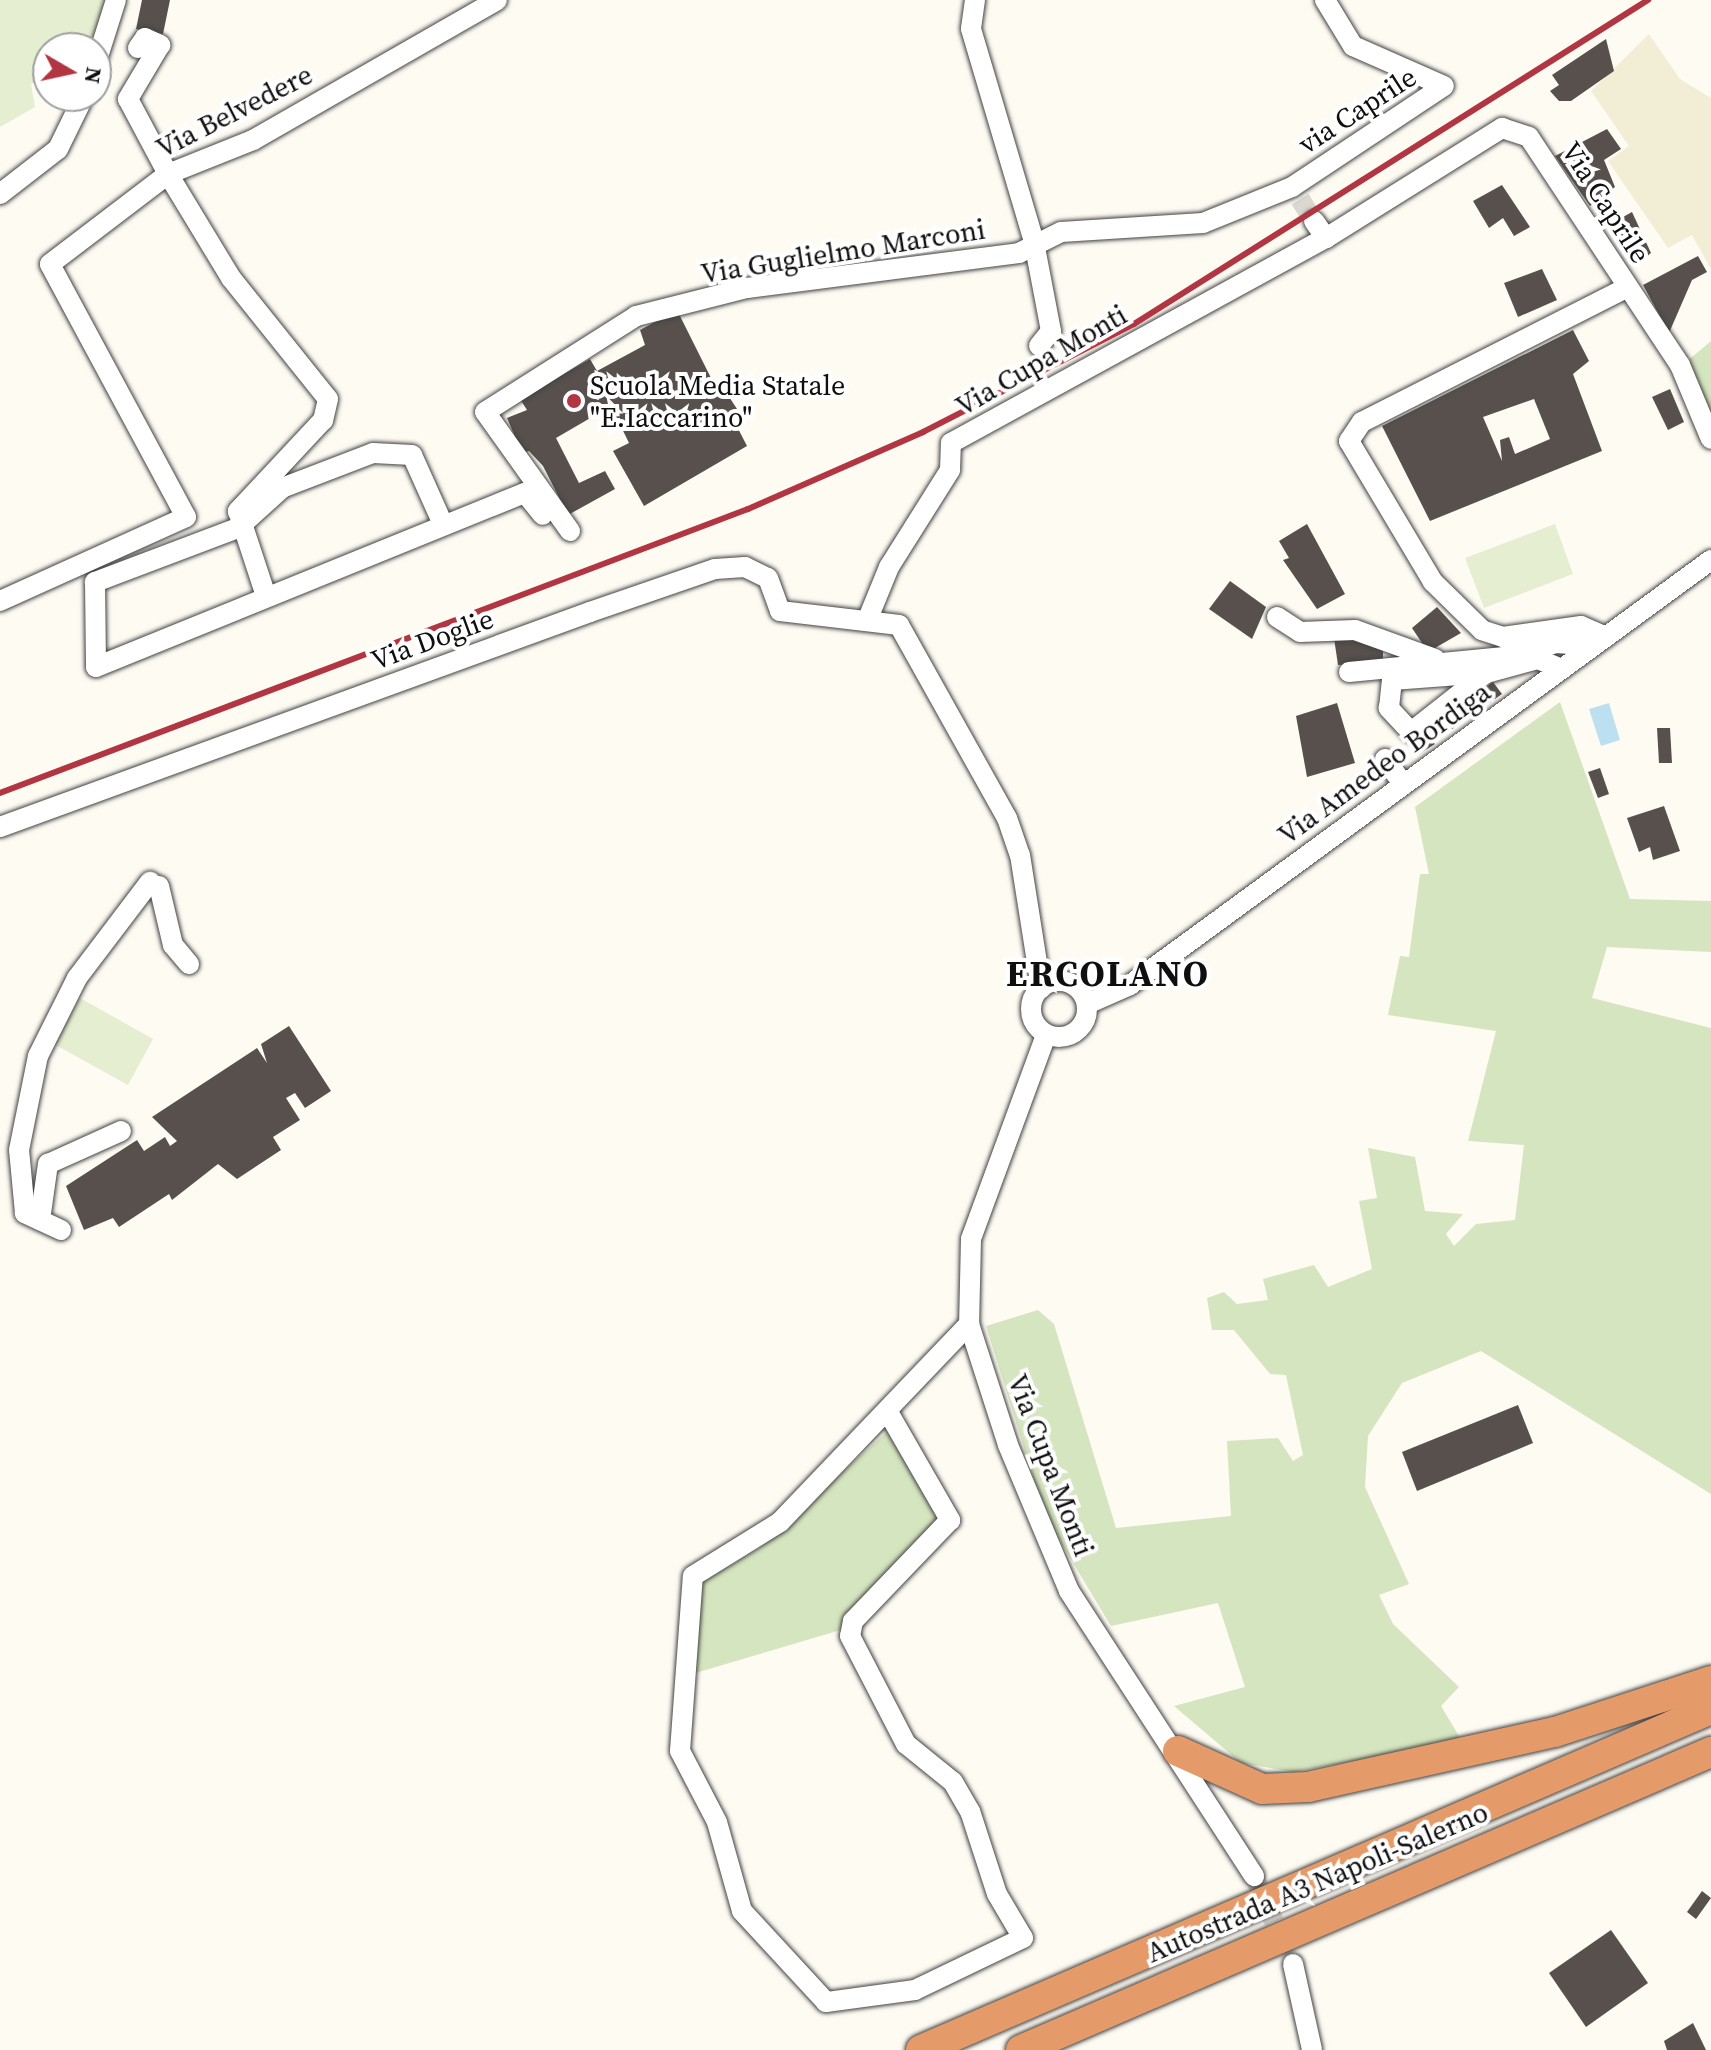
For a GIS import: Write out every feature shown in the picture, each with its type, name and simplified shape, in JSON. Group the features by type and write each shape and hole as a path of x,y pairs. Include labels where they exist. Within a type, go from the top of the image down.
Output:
{"highway":[{"path":"1178,1751 1262,1789 1308,1787 1555,1732 1711,1681"},
{"name":"Autostrada A3 Napoli-Salerno","path":"921,2050 1711,1709"},
{"name":"Autostrada A3 Napoli-Salerno","path":"1021,2050 1711,1752"}],"street":[{"path":"106,32 116,0"},
{"name":"Via Belvedere","path":"0,601 186,517 50,264 168,174 253,140 497,0"},
{"name":"Via Guglielmo Marconi","path":"442,522 525,493 563,531 485,412 636,316 747,288 1019,253 1034,242 971,29 975,0"},
{"name":"via Caprile","path":"1034,242 1061,232 1203,223 1296,193 1444,86 1353,46 1325,0"},
{"path":"138,48 145,38 160,45 128,99 168,174 231,278 328,399 323,420 243,498 238,528 265,593"},
{"path":"0,194 58,149 76,112"},
{"name":"Via Caprile","path":"1320,229 1502,128 1529,137 1680,365 1711,439"},
{"name":"Via Cupa Monti","path":"869,616 889,567 950,470 951,443 1320,229"},
{"path":"1034,242 1051,331 1039,346"},
{"path":"1599,642 1581,626 1503,637 1482,630 1433,582 1349,441 1362,422 1628,287"},
{"path":"373,453 412,455 442,522 265,593 96,667 95,582 238,528 282,488 373,453"},
{"name":"Via Amedeo Bordiga","path":"1087,1004 1130,985 1711,560"},
{"name":"Via Doglie","path":"0,827 715,569 745,567 768,578 780,611 869,616"},
{"path":"869,616 899,625 1007,818 1020,855 1041,988 1031,1007 1046,1035 1078,1031 1087,1004 1073,984 1041,988"},
{"path":"1277,617 1300,632 1355,630 1435,659"},
{"path":"1349,672 1435,659 1504,657 1580,641 1599,642"},
{"path":"1486,673 1411,732 1389,708 1392,680 1486,673 1538,659 1562,669"},
{"path":"1385,759 1403,784"},
{"path":"61,1230 25,1213 19,1150 38,1056 77,978 155,884 173,945 189,964"},
{"name":"Via Cupa Monti","path":"1046,1035 971,1239 969,1324 1008,1445 1069,1591 1110,1661 1178,1751 1254,1876"},
{"path":"40,1220 48,1164 121,1131"},
{"path":"888,1412 950,1520 853,1621 850,1636 906,1744 925,1767 953,1782 984,1845 997,1894 1023,1938 915,1990 826,2002 742,1911 717,1822 680,1751 693,1576 780,1522 969,1324"},
{"path":"1293,1964 1312,2050"}],"shaded area":[{"path":"1649,34 1680,79 1711,98 1711,269 1692,235 1668,248 1608,161 1629,146 1591,91"}],"green space":[{"path":"0,0 107,0 98,32 32,32 32,109 0,127"},
{"path":"1711,341 1711,417 1686,362"},
{"path":"1555,524 1573,574 1484,608 1465,558"},
{"path":"1560,702 1630,899 1711,901 1711,952 1607,947 1592,998 1711,1028 1711,1494 1481,1351 1402,1383 1368,1436 1365,1487 1409,1584 1379,1595 1393,1624 1459,1687 1441,1706 1462,1741 1293,1772 1241,1763 1174,1706 1245,1687 1218,1603 1111,1626 1046,1518 986,1326 1038,1310 1054,1324 1116,1528 1231,1516 1227,1441 1278,1438 1293,1461 1303,1455 1286,1375 1270,1374 1234,1330 1212,1330 1207,1298 1224,1292 1237,1304 1268,1300 1263,1279 1314,1265 1328,1287 1372,1269 1359,1201 1377,1198 1368,1148 1415,1157 1425,1211 1463,1214 1446,1234 1454,1246 1476,1224 1515,1220 1524,1145 1468,1141 1496,1031 1388,1015 1400,956 1409,957 1420,874 1429,874 1415,807"},
{"path":"80,998 153,1039 128,1085 54,1044"},
{"path":"891,1428 939,1519 844,1629 692,1674 699,1584 760,1548"}],"water":[{"path":"1609,703 1620,740 1601,746 1589,709"}],"building":[{"path":"142,0 170,0 163,34 136,29"},
{"path":"1606,39 1614,71 1571,101 1559,101 1550,91 1559,85 1552,75"},
{"path":"1607,129 1621,149 1604,160 1615,187 1590,206 1555,156"},
{"path":"1502,185 1530,227 1514,236 1503,218 1489,228 1473,201"},
{"path":"1632,212 1651,253 1636,265 1607,226"},
{"path":"1698,256 1707,272 1692,280 1669,333 1643,285"},
{"path":"1542,269 1557,300 1518,317 1504,283"},
{"path":"677,310 717,390 724,389 737,409 729,411 747,446 644,506 613,451 629,443 611,406 556,438 579,483 605,471 615,489 568,515 543,466 529,451 522,453 507,418 527,410 520,399 590,359 597,371 645,345 640,330"},
{"path":"1573,330 1589,361 1573,374 1602,451 1430,521 1382,426","holes":["1534,399 1550,439 1515,454 1509,437 1500,440 1502,461 1483,417"]},
{"path":"1670,389 1684,422 1668,430 1652,397"},
{"path":"1307,524 1345,594 1317,609 1283,560 1289,558 1279,541"},
{"path":"1230,581 1266,607 1252,639 1209,609"},
{"path":"1437,607 1461,633 1428,652 1412,628"},
{"path":"1334,638 1383,641 1383,663 1338,665"},
{"path":"1493,682 1502,694 1451,730 1443,719"},
{"path":"1337,703 1355,763 1307,777 1296,716"},
{"path":"1657,728 1670,728 1672,763 1659,763"},
{"path":"1427,733 1435,744 1418,755 1411,744"},
{"path":"1600,768 1609,794 1598,798 1588,772"},
{"path":"1664,806 1680,851 1653,860 1650,847 1639,852 1627,818"},
{"path":"289,1026 331,1091 305,1108 295,1093 286,1098 300,1120 273,1137 281,1150 237,1179 218,1164 172,1200 169,1194 119,1227 113,1218 84,1230 66,1186 137,1140 144,1151 165,1137 170,1146 177,1141 152,1117 257,1048 267,1063 261,1044"},
{"path":"1518,1405 1533,1443 1417,1491 1402,1452"},
{"path":"1702,1891 1711,1898 1696,1919 1687,1912"},
{"path":"1611,1930 1648,1983 1586,2027 1549,1973"},
{"path":"1693,2023 1706,2050 1667,2050 1664,2041"}],"tunnel":[{"path":"1300,199 1314,221"},
{"path":"1254,1876 1293,1964"}],"railway":[{"path":"0,793 748,509 923,432 1134,324 1648,0"}],"place":[{"name":"Scuola Media Statale \"E.Iaccarino\"","path":"574,401"}],"district":[{"name":"ERCOLANO","path":"1108,974"}]}
